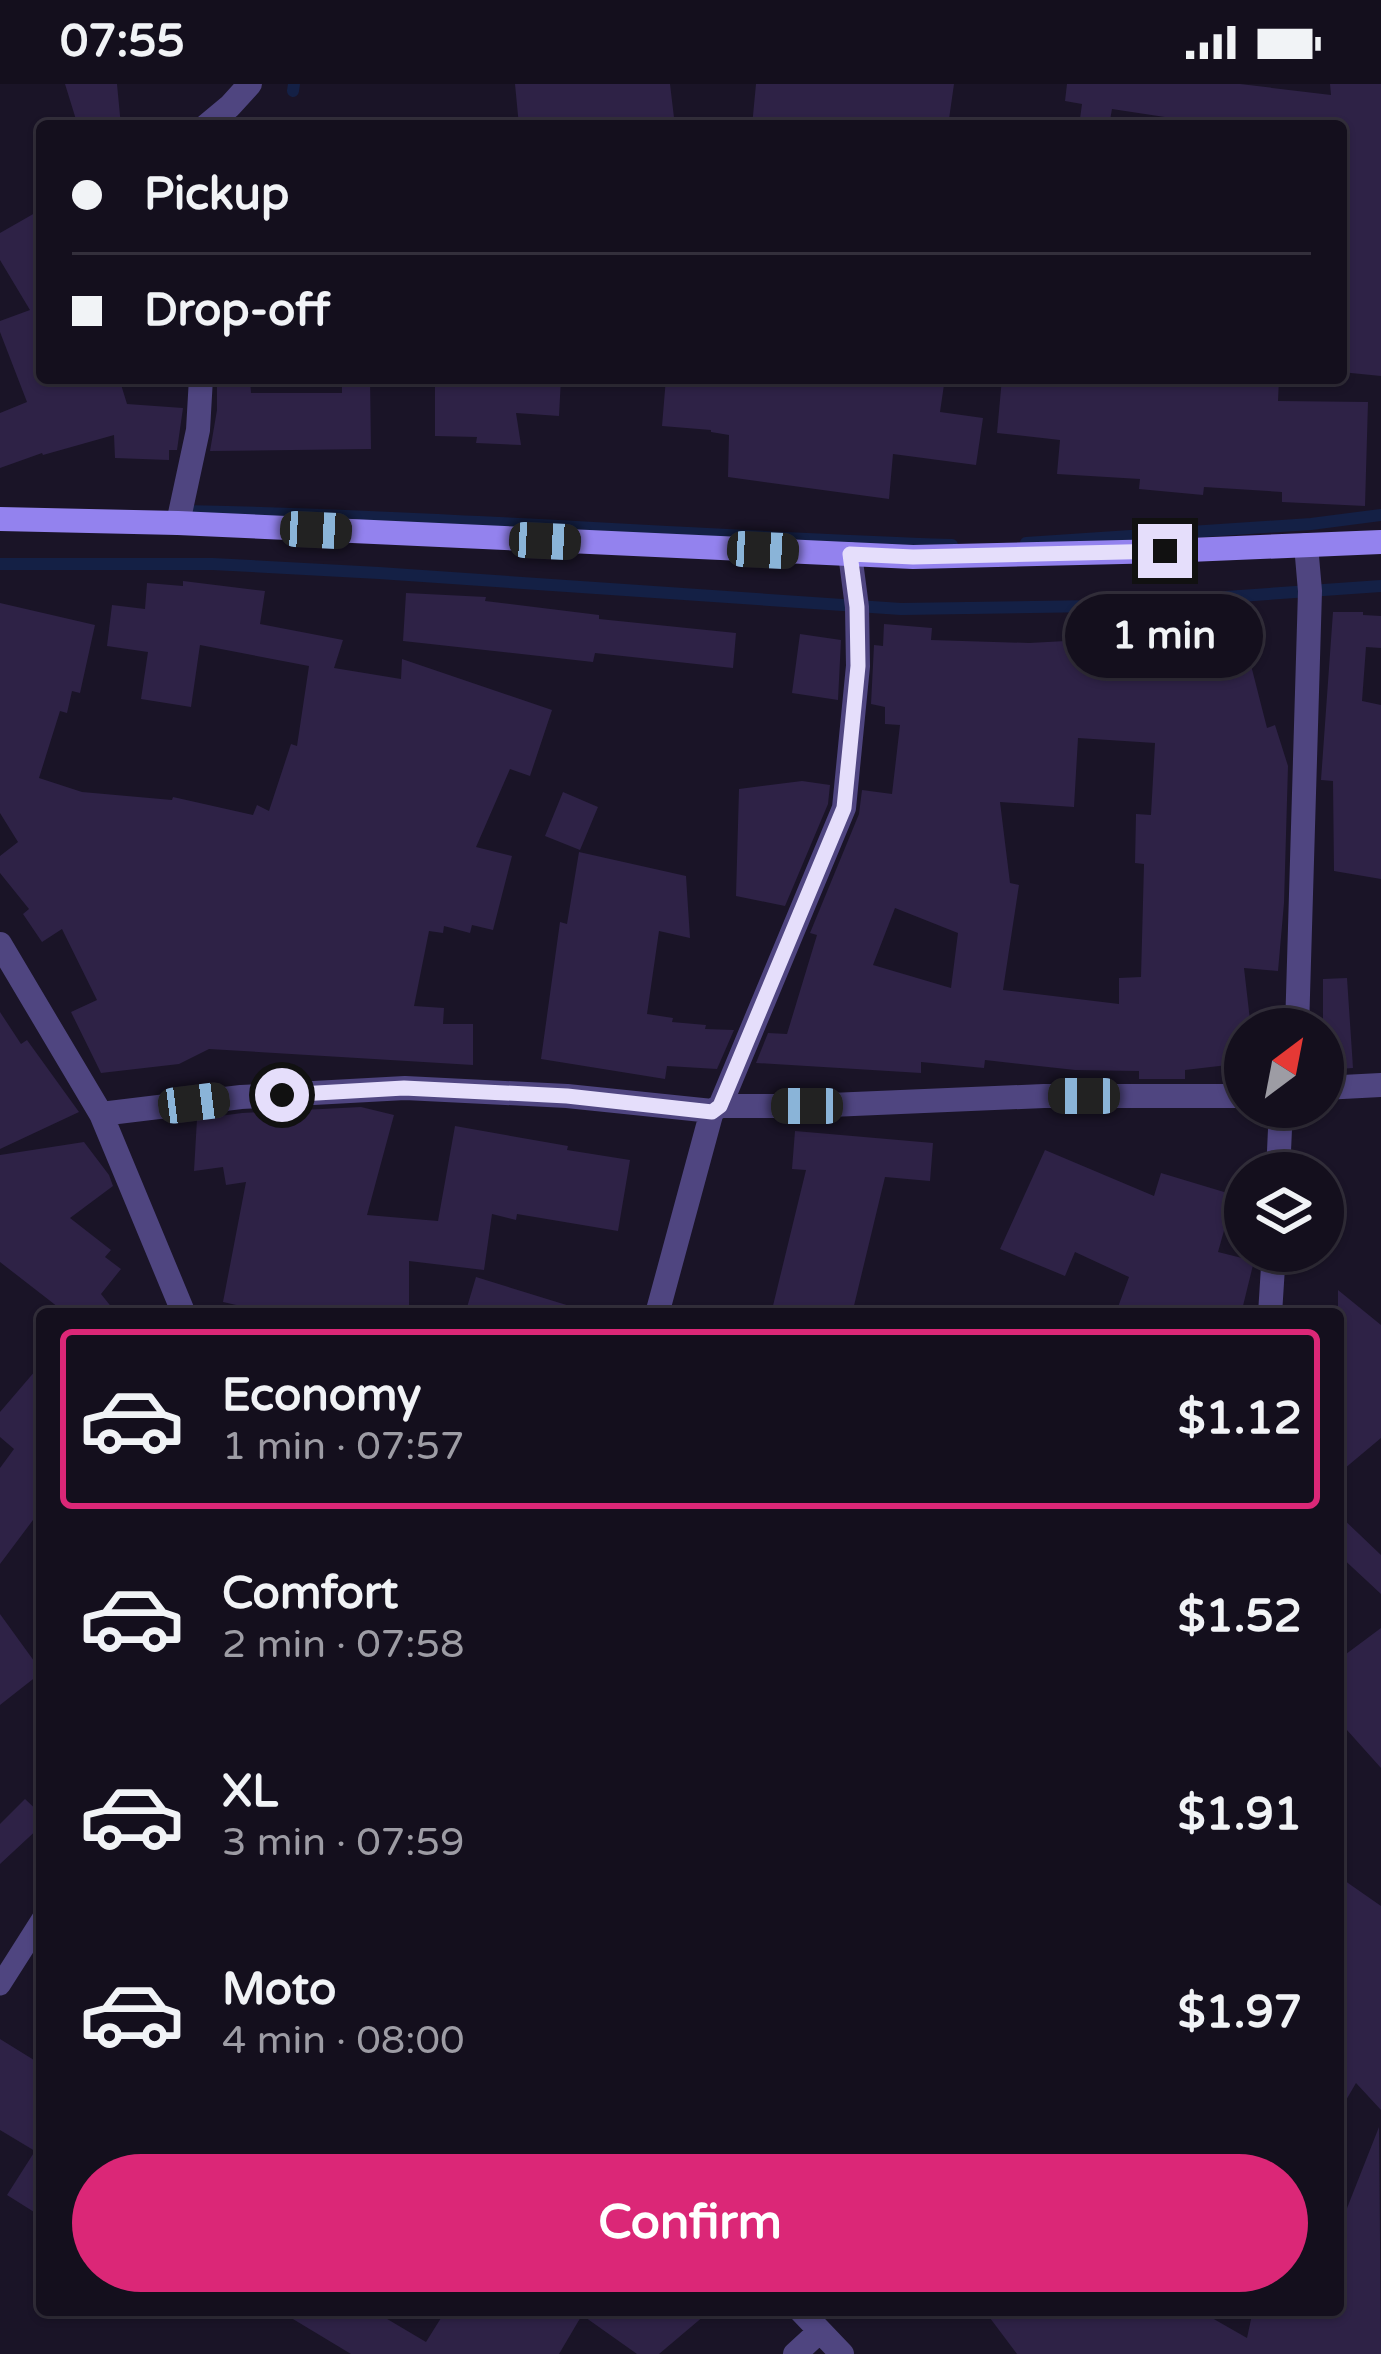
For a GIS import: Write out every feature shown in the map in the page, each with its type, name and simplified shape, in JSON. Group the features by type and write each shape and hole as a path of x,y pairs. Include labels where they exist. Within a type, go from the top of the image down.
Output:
{"street":[{"path":"213,120 250,84"},
{"path":"178,523 198,430 201,384"},
{"path":"0,519 959,556 1381,542"},
{"path":"1298,1008 1310,591 1306,545"},
{"path":"659,1308 716,1109 844,808 858,666 850,554"},
{"path":"0,944 101,1114 182,1308"},
{"path":"1344,1087 1381,1085"},
{"path":"101,1114 241,1097 404,1088 716,1109 1044,1096 1224,1096"},
{"path":"1270,1308 1273,1272"},
{"path":"806,2316 842,2354"},
{"path":"795,2354 820,2331"}],"lane":[{"path":"0,1985 36,1928"}],"building":[{"path":"65,84 117,84 120,120 76,120"},
{"path":"515,84 670,84 674,120 518,120"},
{"path":"756,84 954,84 949,120 753,120"},
{"path":"1067,84 1240,84 1331,95 1330,84 1381,84 1381,376 1347,373 1347,120 1184,120 1112,109 1110,120 1080,120 1082,104 1065,101"},
{"path":"36,212 36,384 121,384 127,404 183,408 177,450 169,450 169,460 115,458 114,435 0,468 0,413 27,402 0,321 30,310 0,260 0,233"},
{"path":"217,384 250,384 251,393 342,393 342,384 370,384 371,449 210,451"},
{"path":"435,384 561,384 559,416 516,413 521,445 435,436"},
{"path":"666,384 944,384 940,412 983,418 976,465 893,454 889,499 728,477 729,435 662,426"},
{"path":"1001,384 1279,384 1278,401 1368,402 1365,506 1282,502 1282,492 1204,487 1203,495 1139,489 1140,479 1057,474 1060,440 997,433"},
{"path":"183,581 265,591 260,624 343,640 334,668 401,679 402,659 552,710 530,776 510,769 476,847 512,856 493,930 472,925 470,933 444,926 443,933 429,931 414,1006 444,1008 443,1024 473,1024 473,1065 209,1049 179,1064 101,1073 71,1012 97,1000 62,929 42,942 23,914 29,909 0,873 0,856 18,842 0,813 0,603 95,625 80,693 72,691 67,713 60,711 39,778 82,792 173,797 253,815 257,805 269,811 291,744 297,746 309,666 200,645 191,707 141,699 148,652 107,646 112,605 145,609 147,583 183,586"},
{"path":"406,593 486,597 485,601 599,615 599,619 736,633 733,668 595,653 593,662 403,641"},
{"path":"1333,612 1381,616 1381,648 1366,647 1362,701 1381,705 1381,879 1334,871 1333,781 1321,780"},
{"path":"884,624 932,628 931,640 1029,643 1159,636 1160,646 1242,630 1267,728 1275,725 1288,766 1284,903 1278,971 1244,968 1249,1008 1224,1008 1224,1065 1185,1070 1185,1079 1139,1079 1139,1071 985,1060 984,1068 921,1062 921,1073 756,1063 768,1033 787,1034 817,935 810,933 859,814 862,790 892,794 900,725 885,724 885,707 871,704 874,645 883,646","holes":["1078,738 1155,743 1151,815 1136,814 1135,863 1144,864 1141,977 1119,978 1119,1004 1003,990 1019,885 1010,883 1000,802 1074,807","895,908 958,933 951,988 873,965"]},
{"path":"800,634 841,640 838,700 792,693"},
{"path":"802,781 830,785 828,804 785,906 736,896 739,789"},
{"path":"563,792 598,807 580,850 545,836"},
{"path":"579,852 686,876 690,938 659,931 647,1014 706,1025 705,1029 734,1030 717,1069 667,1066 665,1079 541,1059 560,922 567,924"},
{"path":"1347,978 1353,1068 1344,1069 1344,1008 1323,1008 1323,979"},
{"path":"0,1012 21,1044 27,1040 79,1112 0,1149"},
{"path":"361,1107 394,1115 367,1215 438,1221 455,1126 630,1160 618,1231 492,1214 484,1270 409,1261 409,1308 245,1308 223,1302 246,1182 226,1185 223,1167 194,1171 197,1119"},
{"path":"795,1131 933,1143 930,1181 885,1177 853,1308 772,1308 806,1170 792,1169"},
{"path":"84,1142 109,1175 113,1186 70,1218 111,1250 105,1257 121,1269 101,1294 112,1308 59,1308 0,1262 0,1155"},
{"path":"1045,1150 1154,1196 1161,1173 1224,1192 1224,1231 1218,1252 1224,1254 1224,1272 1251,1272 1242,1308 1120,1308 1129,1277 1075,1252 1065,1276 1000,1249"},
{"path":"476,1277 573,1307 573,1308 467,1308"},
{"path":"1338,1290 1381,1325 1381,1438 1344,1469 1344,1308 1338,1308"},
{"path":"36,1370 36,1516 0,1564 0,1468 14,1449 0,1437 0,1412"},
{"path":"1344,1520 1381,1555 1381,1594 1344,1560"},
{"path":"0,1614 36,1664 36,1677 0,1705"},
{"path":"1381,1628 1381,1768 1344,1727 1344,1656"},
{"path":"25,1799 36,1809 36,1831 0,1864 0,1824"},
{"path":"1344,1880 1381,1906 1381,2110 1356,2083 1344,2104"},
{"path":"0,2039 36,2061 36,2213 7,2195 35,2151 0,2130"},
{"path":"1379,2127 1381,2354 1017,2354 988,2316 1208,2316 1247,2338 1252,2316 1344,2316 1344,2216"},
{"path":"288,2316 382,2316 426,2342 442,2316 581,2316 559,2354 351,2354"},
{"path":"583,2316 704,2316 659,2354 637,2354"}],"waterway":[{"path":"293,91 294,84"},
{"path":"181,511 952,545"},
{"path":"1026,543 1381,515"},
{"path":"0,564 213,564 901,609 1097,606 1381,586"}],"route":[{"path":"282,1095 404,1088 567,1096 712,1112 720,1106 844,808 858,666 850,554 1165,551"}]}
